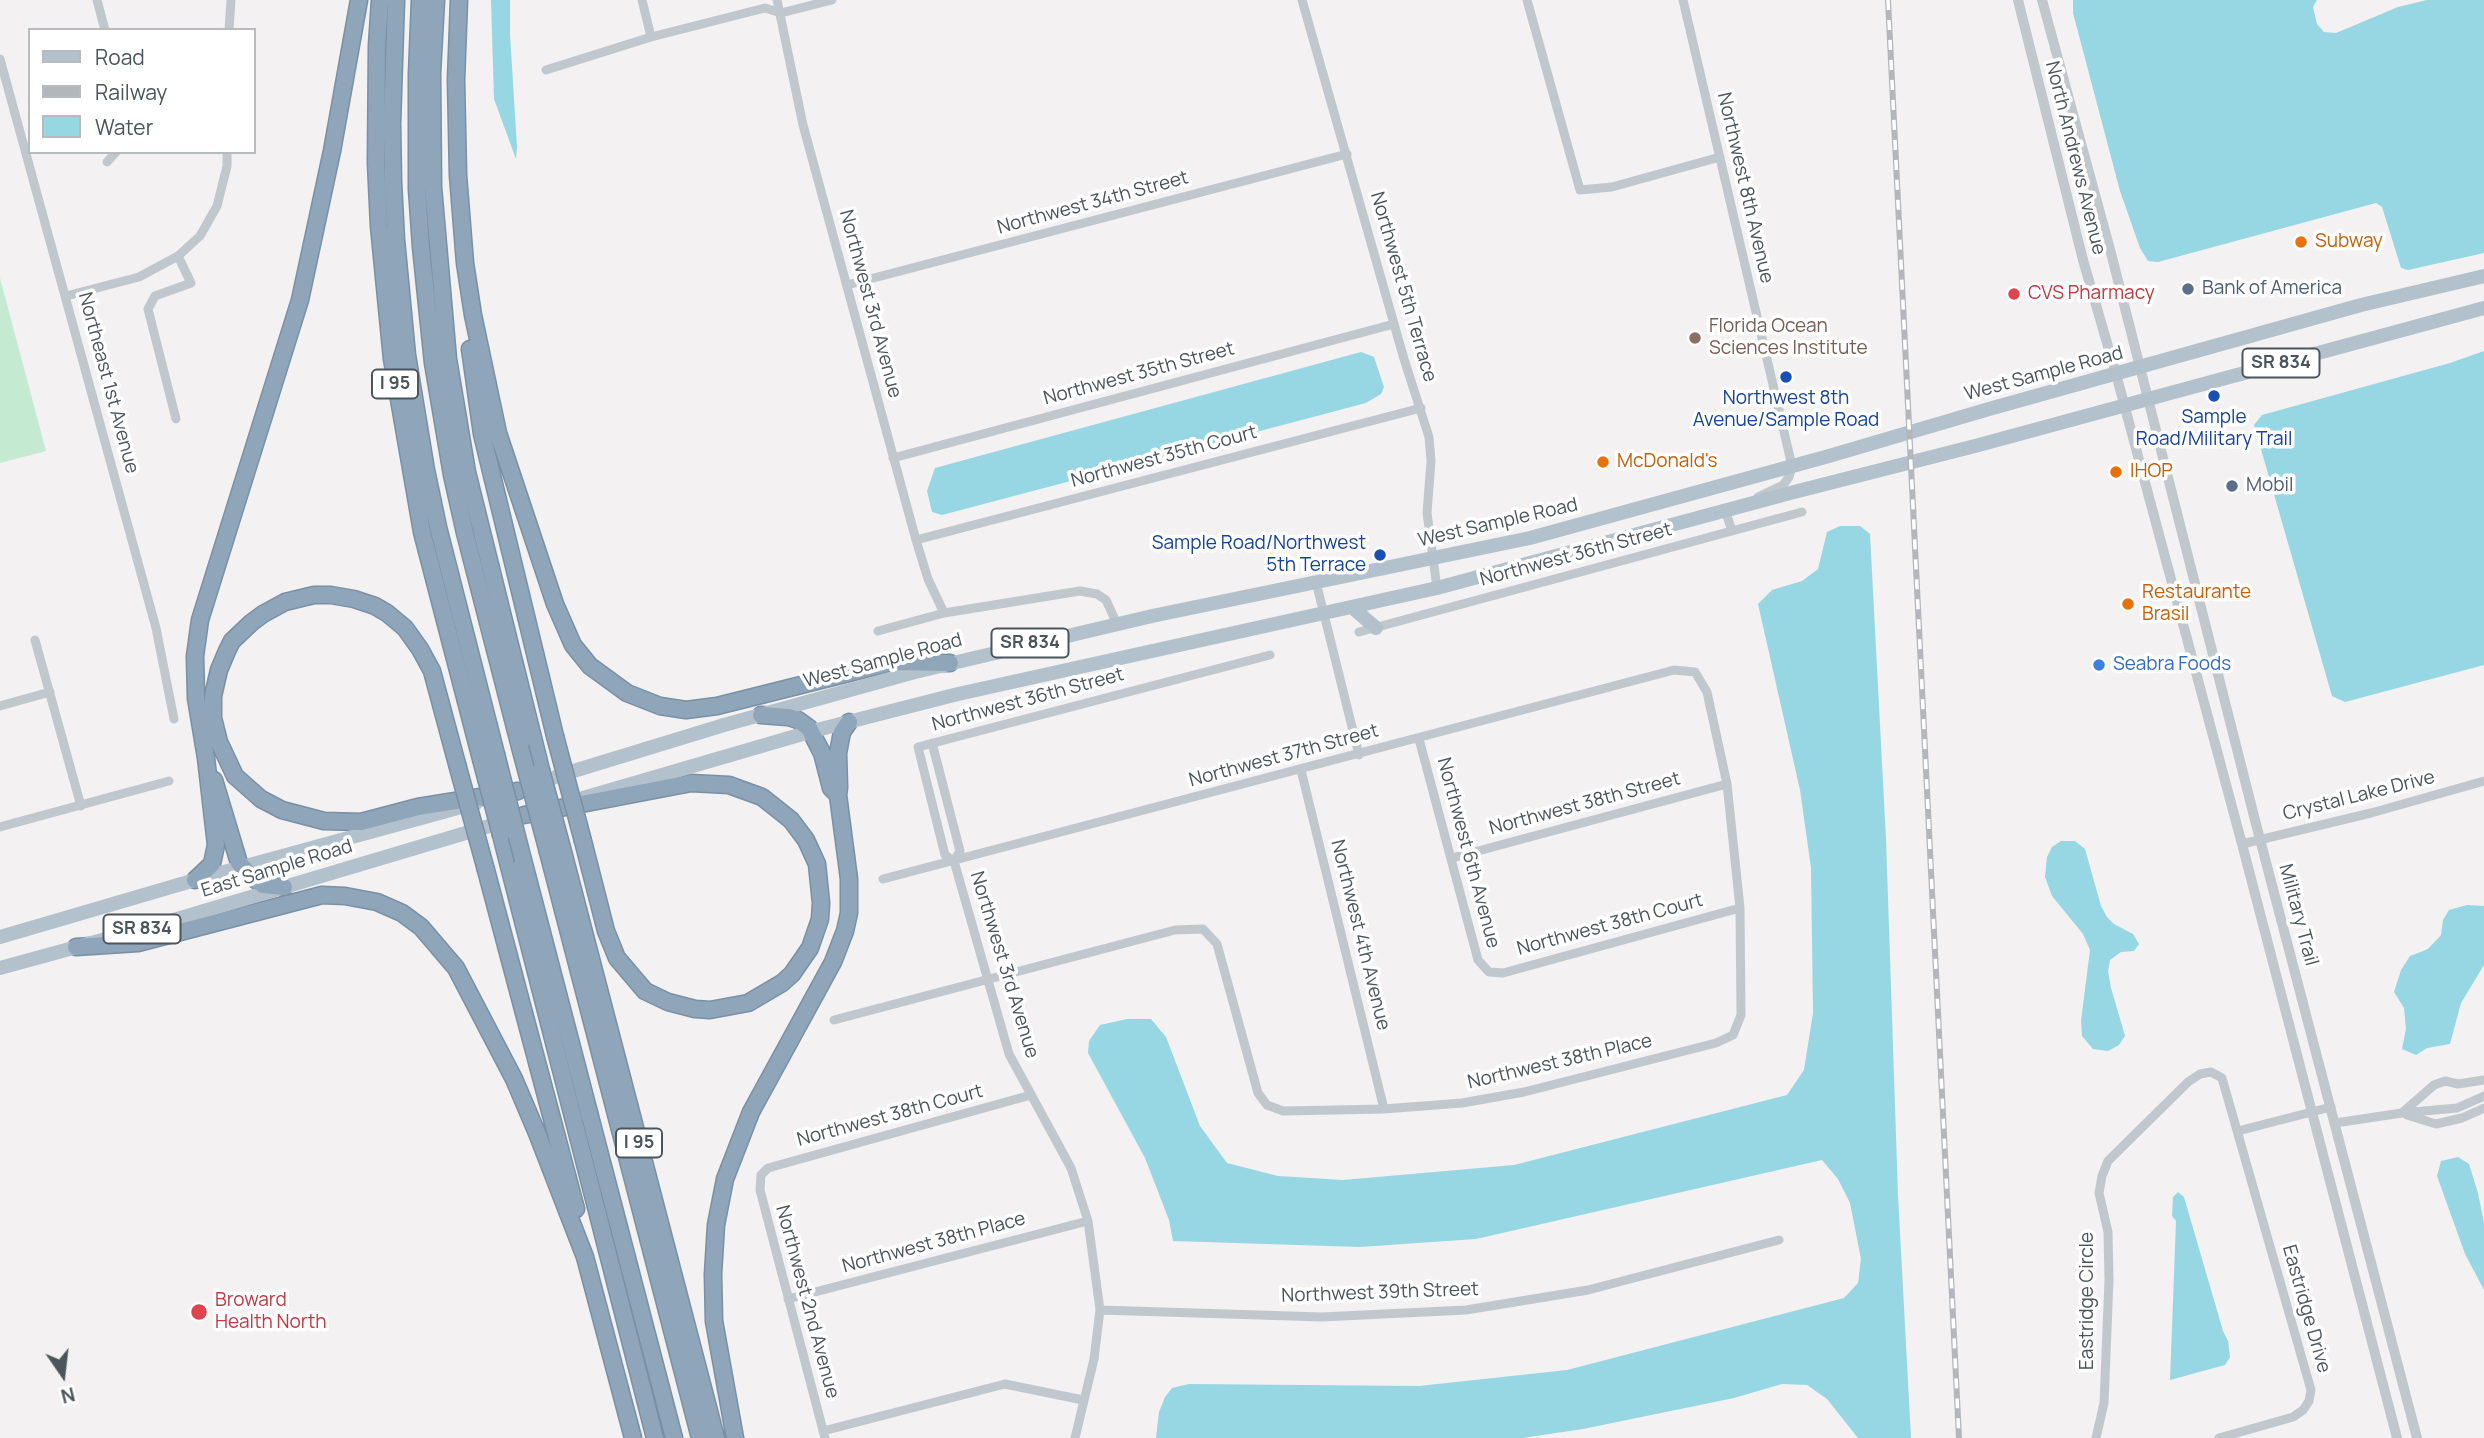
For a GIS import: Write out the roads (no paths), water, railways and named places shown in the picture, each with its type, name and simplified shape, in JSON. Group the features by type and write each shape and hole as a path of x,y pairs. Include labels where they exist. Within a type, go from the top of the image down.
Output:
{"highway":[{"path":"195,880 209,868 216,852 195,683 200,620 300,300 332,151 359,0"},
{"name":"I 95","path":"380,0 376,163 381,251 392,359 422,532 489,757"},
{"path":"396,0 392,124 396,240 407,355 424,459 489,757 655,1438"},
{"path":"420,0 417,189 433,363 454,487 527,744"},
{"name":"I 95","path":"436,0 432,73 433,187 447,359 467,472 527,744 716,1438"},
{"path":"459,0 456,119 467,284 498,433 555,604 573,645 590,666 627,693 667,708 696,709 893,662 950,663"},
{"path":"467,284 463,300 482,434 555,736 583,841 606,931 617,958 645,990 682,1007 710,1010 748,1003 770,992 792,974 810,948 820,919 817,864 806,841 791,820 762,797 729,785 691,783 524,815"},
{"path":"518,791 418,807 361,822 324,821 282,810 261,799 235,776 219,742 213,718 213,696 227,650 232,641 257,618 285,602 314,595 331,595 354,599 387,613 405,628 432,671 457,764 486,870 575,1204 585,1256 633,1438"},
{"path":"761,715 798,720 813,732 822,753 831,789 838,795"},
{"path":"735,1438 714,1321 716,1225 725,1179 751,1112 833,962 845,931 849,913 849,879 838,795 839,746 842,732 849,722"},
{"path":"206,758 223,805 236,855 243,867 263,885 284,887"},
{"path":"555,850 700,1438"},
{"path":"516,862 674,1438"},
{"path":"76,947 138,943 322,895 363,898 402,913 434,939 456,968 514,1079 585,1256"}],"main road":[{"name":"West Sample Road","path":"518,791 567,773 761,715 950,663 1117,624 1530,538 2400,295 2484,276"},
{"name":"SR 834","path":"524,815 849,722 1016,680 1324,615 1437,588 2484,308"},
{"path":"1353,608 1376,628"},
{"name":"East Sample Road","path":"0,937 518,791"},
{"name":"East Sample Road","path":"0,968 524,815"}],"street":[{"path":"97,0 104,28"},
{"path":"226,28 231,0"},
{"path":"642,0 651,37"},
{"name":"Northwest 3rd Avenue","path":"777,0 803,125 893,458 928,579 944,612"},
{"path":"546,69 651,37 765,8 781,13 832,0"},
{"name":"Northwest 5th Terrace","path":"1302,0 1431,449 1427,513 1437,588"},
{"path":"1527,0 1580,190 1612,187 1720,158"},
{"name":"Northwest 8th Avenue","path":"1683,0 1792,466"},
{"name":"North Andrews Avenue","path":"2018,0 2083,260 2125,405"},
{"name":"North Andrews Avenue","path":"2042,0 2148,399"},
{"name":"Northeast 1st Avenue","path":"0,60 156,628 174,719"},
{"path":"107,162 114,154"},
{"path":"66,296 139,276 178,256 200,236 217,206 227,166 227,154"},
{"name":"Northwest 34th Street","path":"847,285 1347,154"},
{"path":"176,419 148,309 155,296 191,283 178,256"},
{"name":"Northwest 35th Street","path":"893,458 1394,324"},
{"name":"Military Trail","path":"2148,399 2417,1438"},
{"name":"Military Trail","path":"2125,405 2396,1438"},
{"name":"Northwest 35th Court","path":"916,540 1421,408"},
{"path":"1732,531 1730,509 1783,485 1792,466"},
{"name":"Northwest 36th Street","path":"1359,632 1802,512"},
{"path":"1316,582 1360,755"},
{"path":"877,631 944,612 1080,591 1097,594 1106,600 1117,624"},
{"path":"35,640 81,806"},
{"name":"Northwest 36th Street","path":"918,747 1270,655"},
{"name":"Northwest 37th Street","path":"883,879 1674,670 1695,672 1707,692 1727,784"},
{"path":"0,706 50,692"},
{"name":"Northwest 6th Avenue","path":"1419,739 1478,960 1489,972"},
{"name":"Northwest 3rd Avenue","path":"932,743 960,851 954,860"},
{"name":"Northwest 3rd Avenue","path":"918,747 945,855 954,860 1009,1054 1071,1168 1088,1221 1100,1310 1094,1359 1075,1438"},
{"name":"Northwest 4th Avenue","path":"1301,770 1384,1109"},
{"path":"0,828 169,781"},
{"name":"Crystal Lake Drive","path":"2242,844 2371,813 2484,781"},
{"path":"1727,784 1740,908"},
{"name":"Northwest 38th Street","path":"1452,858 1727,784"},
{"name":"Northwest 38th Place","path":"987,979 1175,930 1203,929 1217,944 1258,1093 1267,1105 1283,1111 1384,1109 1462,1102 1524,1092 1716,1043 1733,1035 1741,1015 1740,908"},
{"name":"Northwest 38th Court","path":"1489,972 1503,973 1740,908"},
{"path":"834,1020 987,979"},
{"name":"Eastridge Circle","path":"2096,1438 2104,1403 2109,1267 2108,1232 2099,1193 2108,1161 2188,1082 2200,1074 2211,1072 2222,1078 2238,1131"},
{"path":"2402,1113 2434,1085 2445,1081 2458,1084 2484,1080"},
{"name":"Northwest 38th Court","path":"761,1175 768,1168 1031,1095"},
{"path":"2335,1123 2458,1108 2484,1096"},
{"path":"2238,1131 2331,1107"},
{"path":"2402,1113 2436,1124 2462,1118 2484,1108"},
{"name":"Eastridge Drive","path":"2219,1438 2293,1417 2303,1410 2309,1401 2311,1390 2238,1131"},
{"name":"Northwest 2nd Avenue","path":"761,1175 760,1190 824,1434"},
{"name":"Northwest 38th Place","path":"788,1299 1088,1221"},
{"name":"Northwest 39th Street","path":"1100,1310 1322,1317 1466,1310 1588,1290 1779,1240"},
{"path":"824,1434 1005,1384 1083,1400"}],"water":[{"path":"491,0 510,0 516,159 494,99"},
{"path":"2073,0 2317,0 2313,7 2317,24 2324,32 2336,33 2398,7 2427,0 2484,0 2484,253 2408,270 2401,268 2382,207 2376,203 2158,262 2148,261 2140,248 2120,191 2073,13"},
{"path":"2484,351 2484,665 2345,702 2332,696 2254,425 2262,415 2450,363"},
{"path":"1361,352 1374,357 1384,387 1381,394 1366,403 942,515 932,512 927,491 935,468"},
{"path":"1840,526 1860,526 1870,534 1886,839 1898,1195 1911,1438 1858,1438 1827,1399 1807,1385 1782,1384 1734,1398 1583,1429 1522,1438 1156,1438 1159,1412 1165,1397 1172,1388 1189,1384 1419,1386 1567,1370 1844,1298 1858,1283 1861,1259 1850,1203 1838,1179 1822,1160 1476,1239 1360,1247 1173,1241 1169,1220 1145,1158 1088,1053 1089,1041 1100,1025 1127,1019 1151,1019 1166,1037 1200,1126 1227,1163 1278,1176 1343,1180 1514,1165 1787,1095 1804,1070 1813,1013 1811,868 1800,790 1758,604 1772,590 1802,581 1818,569 1827,532"},
{"path":"2061,841 2075,841 2085,849 2101,906 2107,917 2133,934 2139,944 2134,951 2121,952 2110,960 2108,971 2111,988 2125,1036 2119,1045 2108,1051 2093,1049 2082,1036 2081,1021 2090,950 2083,934 2052,896 2045,877 2047,857 2052,847"},
{"path":"2467,905 2484,906 2484,965 2461,1003 2450,1044 2427,1048 2416,1055 2402,1049 2406,1029 2404,1008 2394,992 2401,970 2410,956 2428,949 2441,935 2443,920 2449,910"},
{"path":"2458,1157 2469,1164 2484,1223 2484,1290 2465,1254 2437,1176 2441,1161"},
{"path":"2178,1192 2184,1197 2228,1341 2230,1357 2225,1365 2170,1380 2176,1221 2172,1216 2173,1197"}],"railway":[{"path":"1888,0 1959,1438"}],"place":[{"name":"Subway","path":"2301,242"},
{"name":"Bank of America","path":"2188,289"},
{"name":"CVS Pharmacy","path":"2014,294"},
{"name":"Florida Ocean Sciences Institute","path":"1695,338"},
{"name":"Northwest 8th Avenue/Sample Road","path":"1786,377"},
{"name":"Sample Road/Military Trail","path":"2214,396"},
{"name":"McDonald's","path":"1603,462"},
{"name":"IHOP","path":"2116,472"},
{"name":"Mobil","path":"2232,486"},
{"name":"Sample Road/Northwest 5th Terrace","path":"1380,555"},
{"name":"Restaurante Brasil","path":"2128,604"},
{"name":"Seabra Foods","path":"2099,665"},
{"name":"Broward Health North","path":"199,1312"}]}
